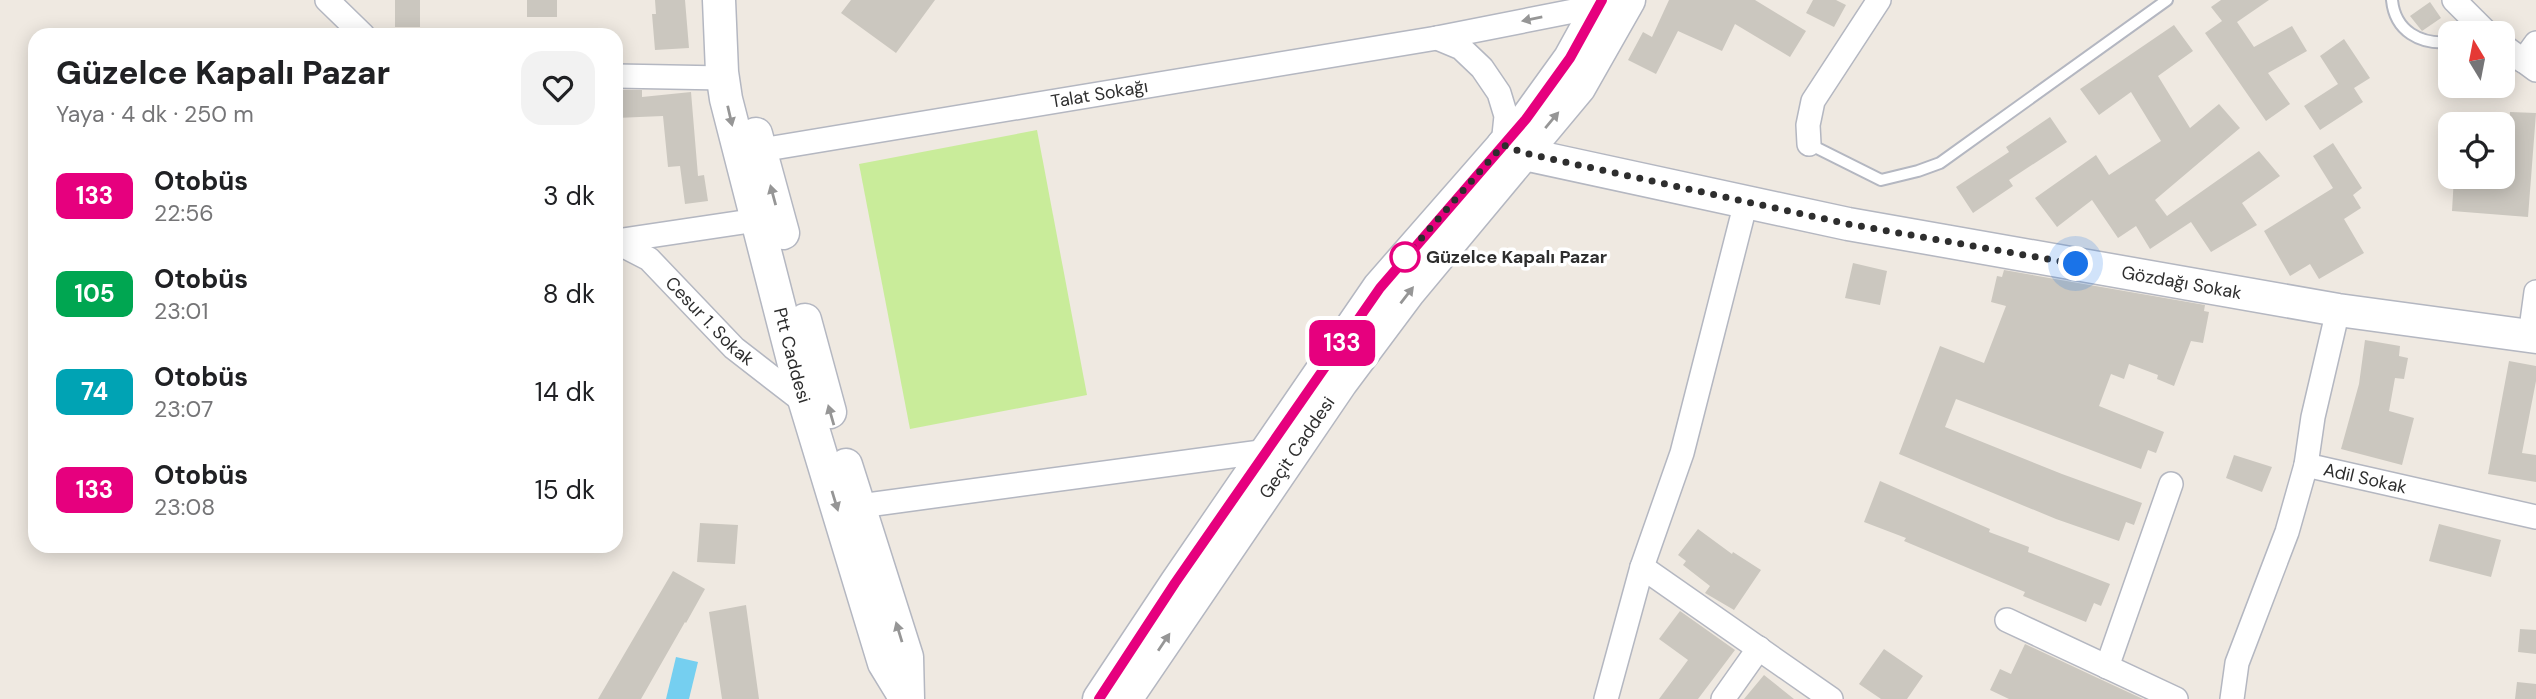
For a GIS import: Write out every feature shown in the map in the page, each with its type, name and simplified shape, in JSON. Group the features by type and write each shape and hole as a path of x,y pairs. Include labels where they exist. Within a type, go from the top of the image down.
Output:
{"main road":[{"name":"Ptt Caddesi","path":"719,0 723,78 734,133 805,402 884,663 907,699"},
{"name":"Ptt Caddesi","path":"740,0 742,67 747,97 822,383 907,657 907,699"},
{"name":"Geçit Caddesi","path":"1126,699 1341,383 1513,149 1526,119 1610,2"},
{"name":"Geçit Caddesi","path":"1099,699 1380,288 1513,149"},
{"name":"Gözdağı Sokak","path":"1513,149 1848,224 2338,310 2533,336"}],"street":[{"path":"327,0 356,28"},
{"path":"1809,144 1808,125 1813,101 1879,0"},
{"path":"2454,0 2472,21"},
{"name":"Talat Sokağı","path":"761,150 1437,38 1610,2"},
{"path":"1437,38 1461,48 1482,68 1499,93 1513,149"},
{"path":"2515,51 2532,58"},
{"path":"623,76 723,78"},
{"path":"1606,699 1642,567 1682,453 1746,202"},
{"path":"623,240 757,220"},
{"name":"Cesur 1. Sokak","path":"623,245 649,259 734,348 805,402"},
{"path":"2533,336 2536,292"},
{"name":"Adil Sokak","path":"2338,310 2313,417 2306,465 2536,517"},
{"path":"860,506 1268,451"},
{"path":"2232,699 2237,663 2287,532 2306,465"},
{"path":"2107,667 2171,484"},
{"path":"1642,567 1831,699"},
{"path":"2007,620 2176,699"},
{"path":"1723,699 1759,648"}],"lane":[{"path":"1809,144 1881,180 1940,163 2167,0"},
{"path":"2392,0 2397,21 2410,35 2438,43"}],"green space":[{"path":"1037,130 1087,395 910,429 859,164"}],"water":[{"path":"676,657 698,662 689,699 666,699"}],"building":[{"path":"395,0 420,0 420,27 395,27"},
{"path":"527,0 557,0 557,17 527,17"},
{"path":"655,0 685,0 689,48 655,50 652,14 656,14"},
{"path":"851,0 935,0 896,53 841,13"},
{"path":"1669,0 1755,0 1806,31 1790,57 1735,24 1722,51 1678,31 1656,74 1628,60 1643,32 1652,37"},
{"path":"1813,0 1836,0 1846,5 1834,27 1806,13"},
{"path":"2221,0 2269,0 2237,22 2254,47 2292,26 2307,51 2268,73 2290,104 2266,121 2205,33 2222,21 2211,7"},
{"path":"2430,2 2441,18 2422,31 2410,16"},
{"path":"2174,25 2193,51 2158,76 2190,128 2219,104 2240,128 2155,200 2167,216 2259,151 2280,176 2242,203 2257,225 2211,252 2191,222 2150,249 2136,226 2118,238 2092,200 2057,227 2035,198 2096,155 2109,175 2161,141 2131,92 2099,115 2080,89"},
{"path":"2344,39 2370,78 2354,88 2363,102 2320,130 2304,106 2338,84 2320,56"},
{"path":"623,90 642,90 642,97 691,92 698,176 704,175 708,201 685,204 680,166 668,167 663,116 623,118"},
{"path":"2515,112 2536,113 2528,217 2452,211 2453,189 2515,189"},
{"path":"2050,117 2067,142 2009,180 2013,186 1973,213 1956,187 2009,152 2006,147"},
{"path":"2333,143 2362,188 2353,195 2361,208 2344,219 2364,253 2319,279 2310,264 2290,276 2264,231 2333,188 2313,156"},
{"path":"1853,263 1887,271 1880,305 1845,298"},
{"path":"2004,270 2205,305 2204,311 2209,312 2203,343 2191,341 2174,386 2157,379 2158,375 2129,364 2124,379 2111,374 2099,406 2164,432 2156,453 2148,450 2141,469 1956,399 1945,427 2142,503 2134,525 2126,522 2119,541 2056,519 1899,454 1940,346 1984,363 2006,306 1991,302 1997,276 2002,277"},
{"path":"2365,340 2400,346 2399,356 2408,358 2404,379 2395,378 2389,411 2414,418 2402,465 2341,449 2359,384"},
{"path":"2509,361 2536,366 2536,381 2522,453 2536,455 2536,482 2488,474"},
{"path":"2234,455 2272,467 2262,492 2226,478"},
{"path":"1880,481 1990,529 1989,532 2029,547 2028,552 2110,584 2101,606 2094,603 2086,622 2023,596 2025,592 1904,541 1906,538 1864,522"},
{"path":"700,523 738,525 735,564 697,562"},
{"path":"2439,524 2501,540 2491,577 2429,561"},
{"path":"1698,529 1732,554 1733,552 1761,570 1734,610 1705,593 1710,586 1683,565 1686,561 1678,555"},
{"path":"673,571 705,589 686,623 641,699 598,699"},
{"path":"746,605 759,699 722,699 709,612"},
{"path":"1680,611 1735,650 1698,699 1659,699 1688,660 1659,639"},
{"path":"2520,629 2536,630 2536,654 2518,652"},
{"path":"2025,644 2143,699 2009,699 1990,690 2000,669 2011,674"},
{"path":"1884,649 1923,676 1907,699 1881,699 1859,684"},
{"path":"1764,675 1794,699 1744,699"},
{"path":"2517,682 2536,684 2536,699 2515,699"}],"bus line":[{"name":"133","path":"1099,699 1175,583 1380,288 1526,119 1570,58 1602,0"}],"place":[{"name":"Güzelce Kapalı Pazar","path":"1405,257"}],"route":[{"path":"1405,257 1503,145 1524,153 1848,224 2076,264"}]}
